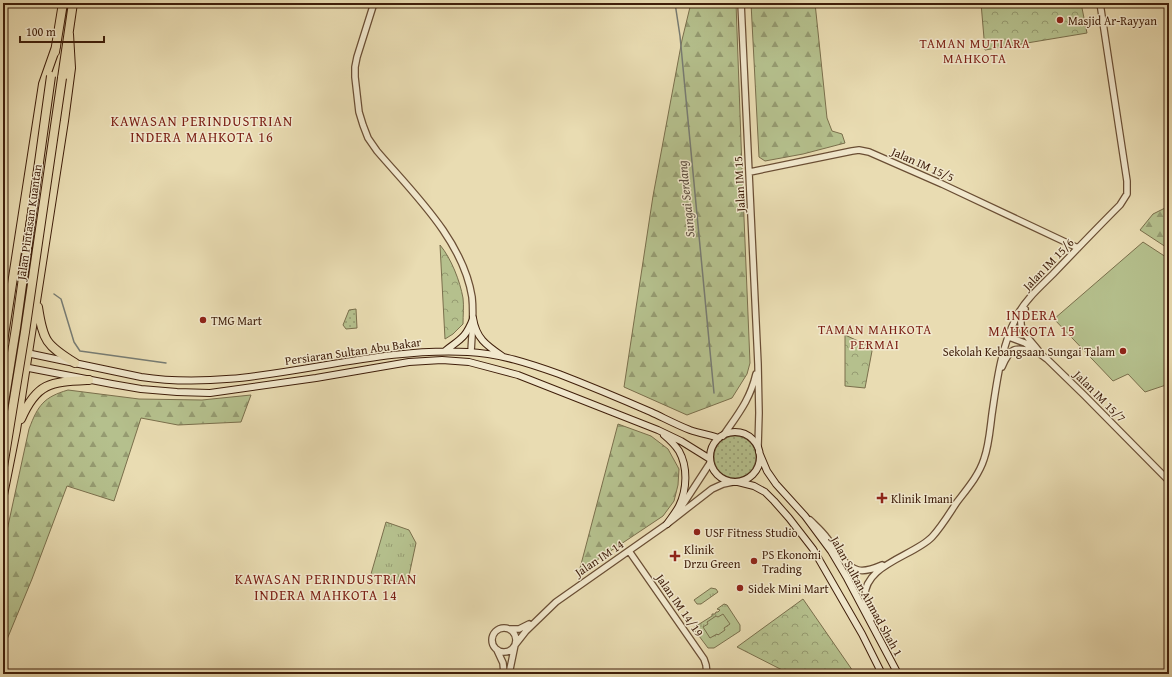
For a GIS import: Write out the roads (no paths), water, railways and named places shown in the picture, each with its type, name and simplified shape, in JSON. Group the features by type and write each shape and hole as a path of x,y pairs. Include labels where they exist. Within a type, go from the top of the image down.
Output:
{"highway":[{"name":"Jalan Pintasan Kuantan","path":"3,409 63,3"},
{"name":"Jalan Pintasan Kuantan","path":"3,467 25,332 73,3"},
{"path":"3,495 22,394 64,121 71,68 69,34"},
{"path":"3,342 43,84 56,47"},
{"path":"3,307 12,281"},
{"path":"37,298 42,330 46,340 60,354 75,363"},
{"path":"5,329 13,341 19,342 29,338 32,329"},
{"path":"16,430 27,405 39,391 47,386 58,383 88,380"},
{"path":"3,382 13,382 17,385 22,394"}],"main road":[{"path":"444,351 461,339 468,331 473,318"},
{"path":"473,318 474,328 483,342 504,357"},
{"name":"Persiaran Sultan Abu Bakar","path":"3,348 160,380 202,381 270,374 401,353 444,351 470,352 504,357 542,368 592,387 690,430 721,437"},
{"path":"470,352 478,361 488,364 492,368"},
{"name":"Persiaran Sultan Abu Bakar","path":"3,363 88,380 158,391 210,393 316,378 409,362 442,360 469,362 530,379 658,430 681,440 710,461"},
{"path":"658,430 678,450 682,459 685,473 685,488 683,497 667,524"},
{"path":"732,433 745,434 753,440 759,450 760,462 750,477 736,482 724,480 714,471 710,461 711,449 716,441 721,437 732,433"},
{"name":"Jalan Sultan Ahmad Shah 1","path":"759,450 767,471 776,484 805,516 831,551 898,674"},
{"name":"Jalan Sultan Ahmad Shah 1","path":"736,482 754,486 765,492 790,518 813,549 862,634 882,674"}],"street":[{"path":"374,3 355,67 359,112 368,138 377,151 441,226 468,279 472,297 473,318 470,352"},
{"name":"Jalan IM 15","path":"741,3 758,364 759,450"},
{"name":"Jalan IM 15/6","path":"877,634 865,602 864,593 866,588 872,577 893,561 925,543 933,536 949,515 984,461 988,445 999,367 1008,337 1020,311 1034,293 1120,205 1125,198 1128,186 1100,3"},
{"name":"Jalan IM 15/5","path":"750,172 852,151 859,150 869,152 942,184 1078,248"},
{"path":"1034,293 1023,312 1020,323 1025,333 1041,354"},
{"name":"Jalan IM 15/7","path":"1008,337 1025,343 1041,354 1169,481"},
{"path":"997,378 1007,355 1010,352 1019,349 1041,354"},
{"name":"Jalan IM 15","path":"721,437 748,399 753,388 758,364"},
{"name":"Jalan IM 14","path":"675,518 710,461"},
{"name":"Jalan IM 14","path":"515,645 526,630 538,618 567,594 667,524 712,489 723,484 736,482"},
{"name":"Jalan IM 15/6","path":"805,516 821,531 844,562 853,568 866,570 893,561"},
{"name":"Jalan IM 14/19","path":"629,551 704,659 708,674"},
{"name":"Jalan IM 14","path":"504,628 519,629 538,618"},
{"path":"504,674 502,660 492,642 494,634 500,629 504,628 508,629 514,634 516,641 509,674"},
{"path":"496,648 499,651 506,652 510,651 515,645"}],"waterway":[{"name":"Sungai Serdang","path":"675,3 680,36 714,393"},
{"path":"54,294 61,299 74,342 80,351 166,363"}],"place":[{"name":"Masjid Ar-Rayyan","path":"1060,20"},
{"name":"TMG Mart","path":"203,320"},
{"name":"Sekolah Kebangsaan Sungai Talam","path":"1123,351"},
{"name":"Klinik Imani","path":"882,498"},
{"name":"USF Fitness Studio","path":"697,532"},
{"name":"Klinik Drzu Green","path":"675,556"},
{"name":"PS Ekonomi Trading","path":"754,561"},
{"name":"Sidek Mini Mart","path":"740,588"}],"district":[{"name":"TAMAN MUTIARA MAHKOTA","path":"975,50"},
{"name":"KAWASAN PERINDUSTRIAN INDERA MAHKOTA 16","path":"202,130"},
{"name":"INDERA MAHKOTA 15","path":"1032,324"},
{"name":"TAMAN MAHKOTA PERMAI","path":"875,336"},
{"name":"KAWASAN PERINDUSTRIAN INDERA MAHKOTA 14","path":"326,588"}]}
